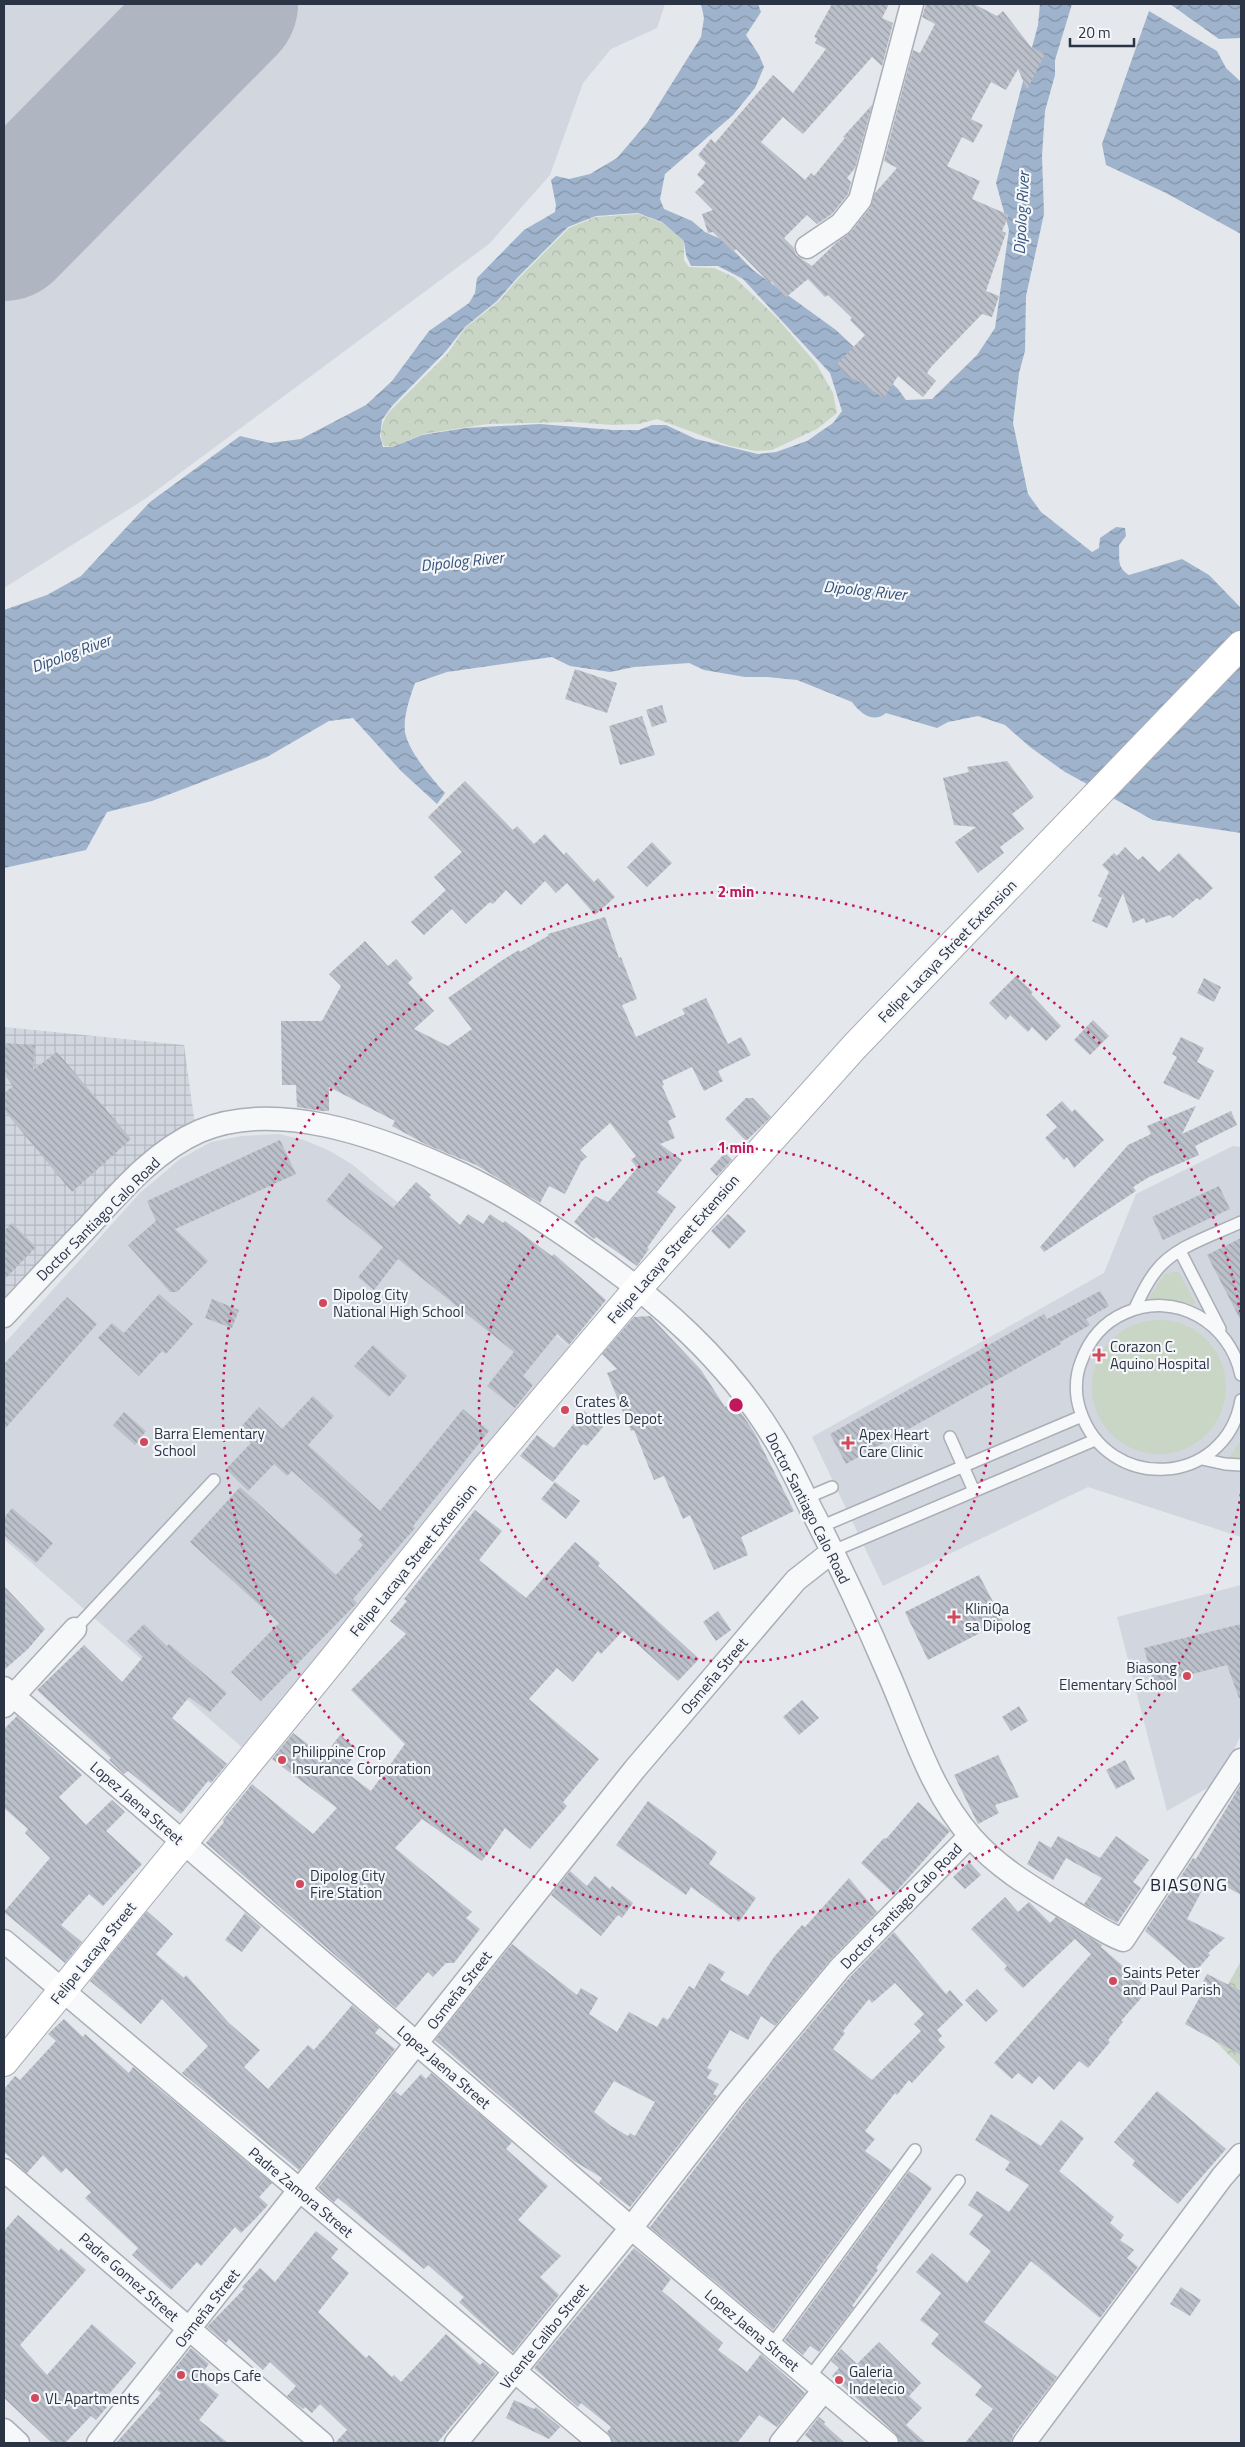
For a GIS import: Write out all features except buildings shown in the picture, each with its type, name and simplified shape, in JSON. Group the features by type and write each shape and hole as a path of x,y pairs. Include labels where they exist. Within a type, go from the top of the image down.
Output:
{"main road":[{"name":"Felipe Lacaya Street Extension","path":"183,1843 484,1470 639,1287 862,1040 1099,796 1241,645"},
{"name":"Felipe Lacaya Street","path":"4,2062 183,1843"}],"street":[{"path":"807,247 841,224 860,200 912,4"},
{"name":"Doctor Santiago Calo Road","path":"4,1316 110,1203 160,1156 200,1131 228,1122 277,1118 309,1123 375,1139 483,1184 546,1222 639,1287 693,1336 748,1400 775,1439 833,1551 931,1774 949,1806 970,1836 840,1968 733,2097 631,2228"},
{"name":"Osmeña Street","path":"98,2443 190,2330 640,1762 796,1580 833,1551"},
{"path":"7,1697 75,1629"},
{"name":"Lopez Jaena Street","path":"7,1697 183,1843 631,2228 887,2443"},
{"path":"970,1836 1006,1870 1123,1940 1241,1760"},
{"name":"Padre Zamora Street","path":"4,1941 600,2443"},
{"path":"1024,2443 1241,2155"},
{"name":"Padre Gomez Street","path":"4,2170 322,2443"},
{"name":"Vicente Calibo Street","path":"456,2443 631,2228"},
{"path":"781,2443 816,2384"},
{"path":"4,2430 18,2443"}],"lane":[{"path":"1135,1308 1156,1270 1180,1250 1241,1222"},
{"path":"1180,1250 1240,1366 1241,1375"},
{"path":"1223,1335 1212,1324 1183,1308 1167,1306 1135,1308 1106,1325 1094,1336 1072,1385 1082,1416 1095,1440 1118,1459 1145,1469 1174,1469 1202,1459 1226,1438 1234,1425 1241,1400"},
{"path":"820,1527 1082,1416"},
{"path":"950,1436 974,1491"},
{"path":"833,1551 1095,1440"},
{"path":"1202,1459 1241,1465"},
{"path":"75,1629 214,1480"},
{"path":"806,1498 832,1486"},
{"path":"771,2346 915,2150"},
{"path":"816,2384 958,2181"}],"shaded area":[{"path":"4,4 665,4 657,28 611,49 583,83 550,175 489,244 145,499 4,588"},
{"path":"4,1027 184,1045 195,1125 112,1191 4,1297"},
{"path":"279,1134 304,1140 330,1151 353,1165 570,1347 245,1750 4,1539 4,1344 140,1193 180,1159 211,1142 242,1136"},
{"name":"Corazon C. Aquino Hospital","path":"1233,1146 1241,1147 1241,1537 1088,1487 883,1586 812,1437 1104,1273 1136,1194"},
{"name":"Biasong Elementary School","path":"1241,1585 1241,1735 1230,1758 1209,1787 1167,1811 1117,1617"}],"green space":[{"path":"639,214 663,223 684,241 684,260 689,267 714,268 734,277 776,317 816,363 833,393 837,413 817,429 772,450 756,451 730,446 657,419 639,424 612,425 572,422 488,424 423,434 393,447 384,446 381,437 382,428 389,412 448,353 465,328 498,302 569,228 596,217"},
{"path":"1179,1272 1196,1305 1164,1299 1148,1299 1164,1275"},
{"path":"1159,1320 1185,1325 1207,1339 1221,1361 1226,1387 1221,1413 1207,1435 1185,1449 1159,1454 1133,1449 1111,1435 1097,1413 1092,1387 1097,1361 1111,1339 1133,1325"},
{"path":"1241,1440 1241,1459 1230,1457"},
{"path":"1241,1961 1241,2067 1203,2029"}],"water":[{"name":"Dipolog River","path":"701,4 758,4 761,12 746,35 759,55 764,67 755,88 733,115 665,174 660,199 664,209 692,221 705,232 723,240 753,270 836,330 898,389 906,400 932,399 977,355 995,328 1009,230 996,183 1038,25 1040,4 1072,4 1055,60 1055,75 1045,111 1042,156 1044,214 1026,296 1025,351 1019,373 1013,423 1028,494 1041,512 1092,552 1099,548 1100,538 1116,527 1125,528 1126,536 1119,545 1119,558 1122,569 1129,575 1182,559 1209,575 1241,608 1241,833 1153,820 1065,772 1030,747 1005,725 978,716 948,722 937,728 886,713 876,717 867,716 852,702 797,680 745,677 704,670 689,663 634,667 610,672 570,666 552,657 447,672 415,683 406,714 405,732 407,740 416,756 445,793 437,804 401,771 353,718 329,721 267,757 152,801 107,812 86,850 4,868 4,610 47,595 81,576 150,502 240,436 270,443 301,439 366,405 392,381 429,331 469,303 475,293 477,278 524,230 555,212 556,205 551,180 556,176 569,179 590,174 617,158 647,123 701,37 704,18","holes":["638,213 662,222 684,241 686,255 691,266 718,266 743,279 830,373 842,411 833,423 807,441 776,452 758,454 696,439 666,425 652,425 639,430 613,430 540,424 466,428 422,435 393,447 383,447 380,436 382,420 392,406 446,351 465,327 497,301 568,227 596,216"]},
{"path":"1170,4 1241,4 1241,38 1219,39"},
{"path":"1149,11 1217,51 1226,68 1241,82 1241,234 1166,193 1106,165 1102,144"}],"runway":[{"path":"4,229 226,4"}],"place":[{"name":"Dipolog City National High School","path":"323,1303"},
{"name":"Corazon C. Aquino Hospital","path":"1099,1355"},
{"name":"Crates & Bottles Depot","path":"565,1410"},
{"name":"Barra Elementary School","path":"144,1442"},
{"name":"Apex Heart Care Clinic","path":"848,1443"},
{"name":"KliniQa sa Dipolog","path":"954,1617"},
{"name":"Biasong Elementary School","path":"1187,1676"},
{"name":"Philippine Crop Insurance Corporation","path":"282,1760"},
{"name":"Dipolog City Fire Station","path":"300,1884"},
{"name":"Saints Peter and Paul Parish","path":"1113,1981"},
{"name":"Chops Cafe","path":"181,2375"},
{"name":"Galeria Indelecio","path":"839,2380"},
{"name":"VL Apartments","path":"35,2398"}],"district":[{"name":"BIASONG","path":"1189,1884"}]}
